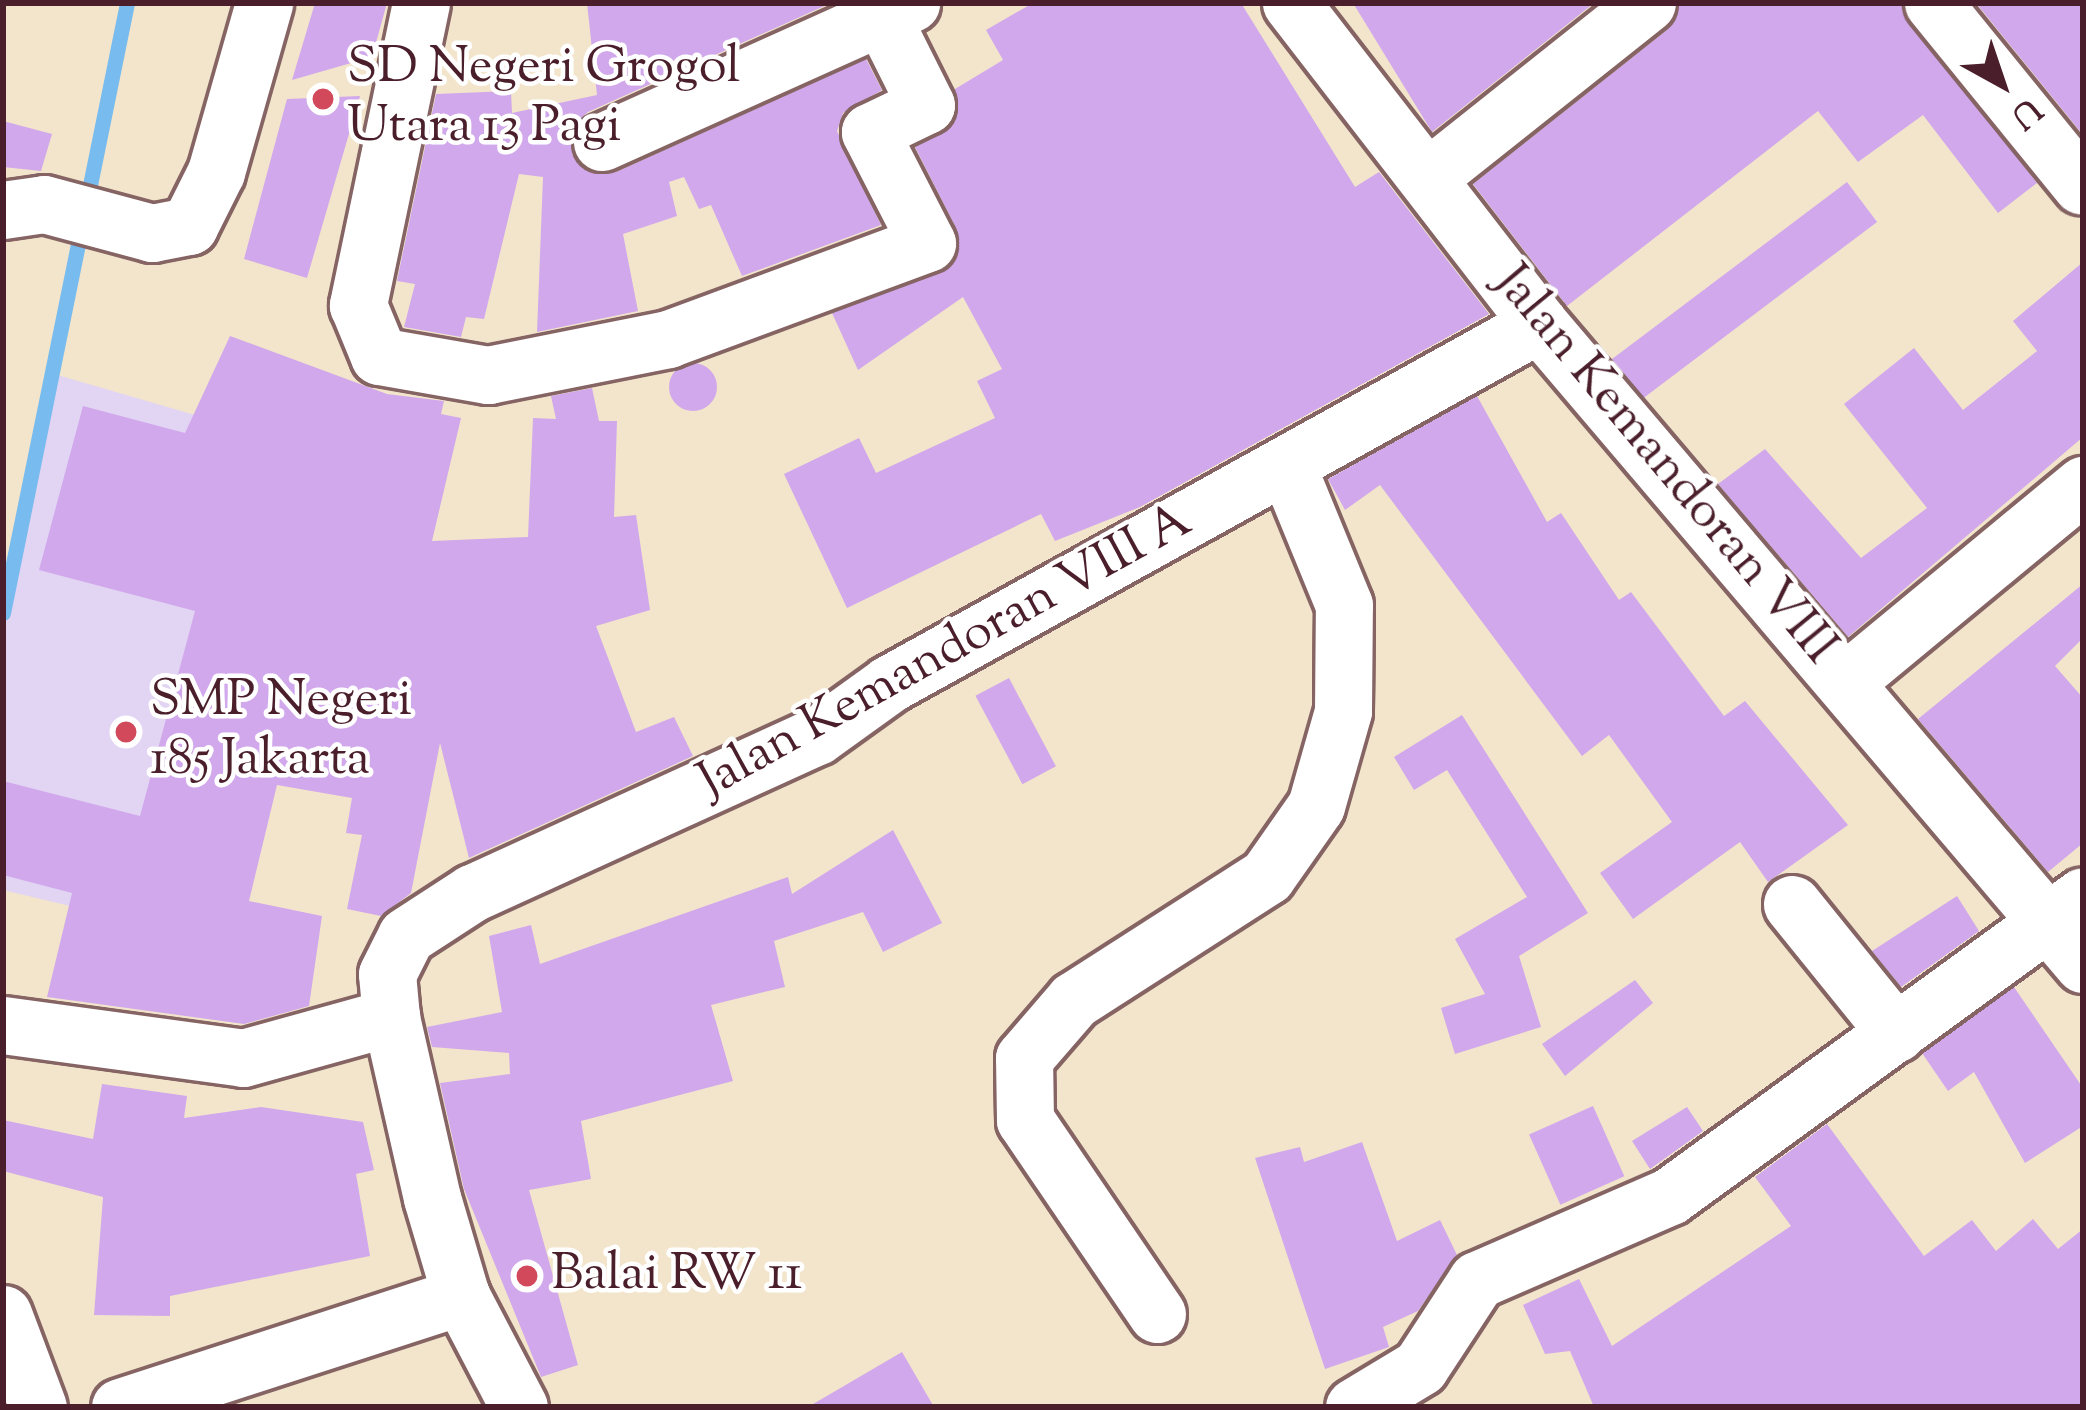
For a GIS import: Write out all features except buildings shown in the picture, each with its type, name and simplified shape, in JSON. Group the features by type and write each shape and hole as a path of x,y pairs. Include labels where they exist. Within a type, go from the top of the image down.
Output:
{"street":[{"path":"45,210 173,234 202,211 264,3"},
{"path":"421,3 358,305 379,356 488,374 668,339 927,243 870,132 926,105 897,10 602,142"},
{"name":"Jalan Kemandoran VIII","path":"1291,3 1539,324 1846,681 2065,908 2083,964"},
{"path":"1426,178 1647,3"},
{"path":"1933,3 2081,185"},
{"name":"Jalan Kemandoran VIII A","path":"519,1407 461,1297 391,1017 396,950 433,913 817,736 889,684 1539,324"},
{"path":"1157,1314 1025,1120 1024,1058 1074,1000 1267,876 1316,806 1343,711 1345,605 1287,466"},
{"path":"1846,681 2083,485"},
{"path":"1792,904 1896,1033"},
{"path":"1354,1407 1420,1367 1477,1280 1599,1234 1896,1033 2065,908"},
{"path":"3,1025 243,1058 391,1017"},
{"path":"120,1407 461,1297"},
{"path":"3,1313 38,1407"}],"shaded area":[{"name":"SMP Negeri 185 Jakarta","path":"54,374 336,456 184,933 3,890 3,574"}],"waterway":[{"path":"3,613 127,3"}],"place":[{"name":"SD Negeri Grogol Utara 13 Pagi","path":"323,99"},
{"name":"SMP Negeri 185 Jakarta","path":"126,732"},
{"name":"Balai RW 11","path":"527,1276"}]}
